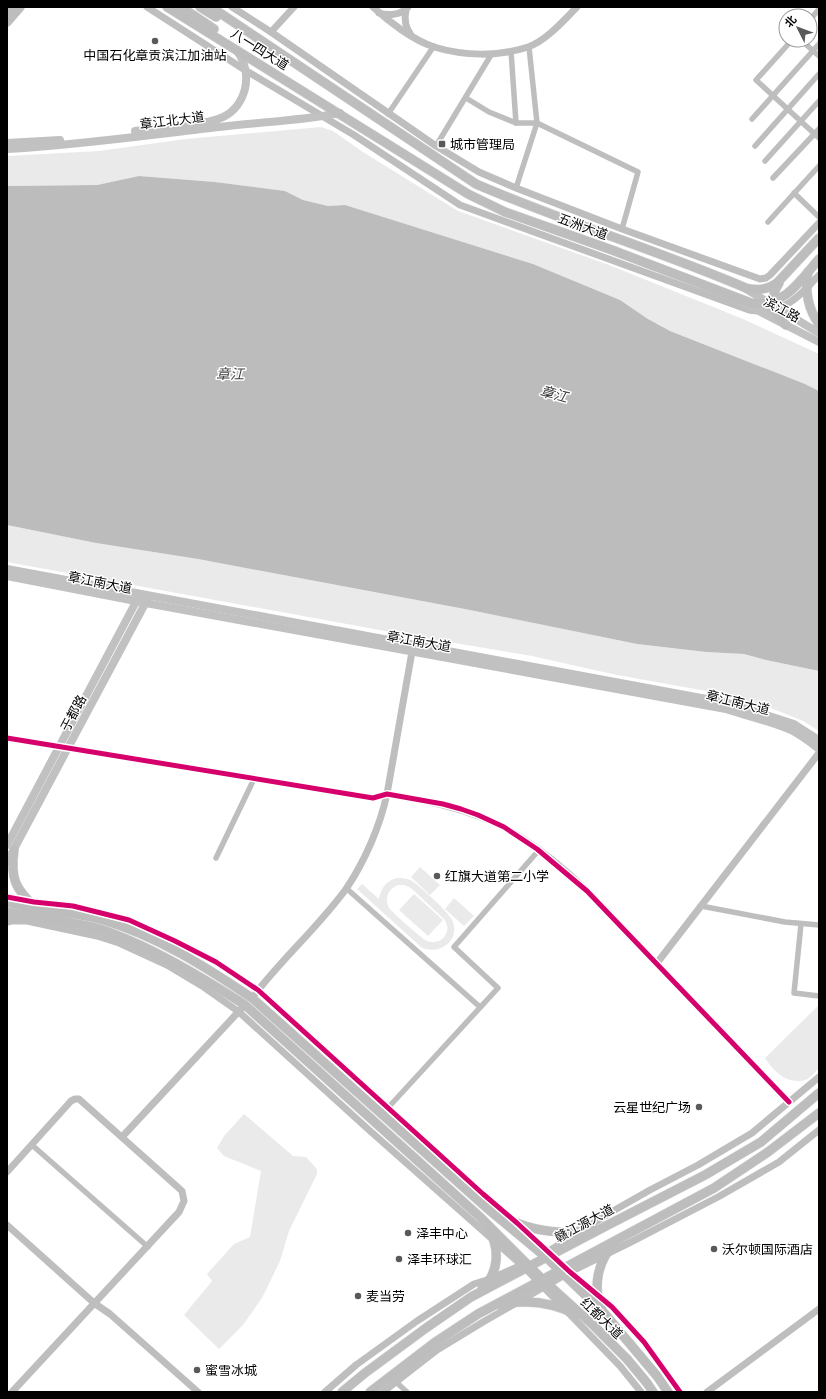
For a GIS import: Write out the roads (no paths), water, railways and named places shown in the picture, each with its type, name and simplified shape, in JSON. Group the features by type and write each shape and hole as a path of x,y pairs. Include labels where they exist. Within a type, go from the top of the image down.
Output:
{"main road":[{"path":"7,14 14,7"},
{"path":"7,22 20,7"},
{"name":"八一四大道","path":"167,7 340,113"},
{"path":"181,7 340,113"},
{"path":"200,7 356,104"},
{"name":"八一四大道","path":"211,7 356,104"},
{"path":"236,49 243,60 245,70"},
{"name":"章江北大道","path":"7,143 56,141 214,122 230,112 238,103 245,85 245,70"},
{"name":"五洲大道","path":"356,104 476,184 512,200 618,238 750,289 768,305"},
{"name":"章江北大道","path":"7,149 56,146 323,117 340,113"},
{"name":"五洲大道","path":"340,113 468,194 505,212 612,250 734,298 751,303 768,305"},
{"path":"768,305 781,280 819,238"},
{"path":"768,305 786,295 819,259"},
{"path":"808,272 807,288 810,306 819,324"},
{"path":"768,305 773,286 781,280"},
{"path":"768,305 786,325"},
{"name":"滨江路","path":"768,305 819,333"},
{"name":"滨江路","path":"786,325 819,342"},
{"name":"章江南大道","path":"7,569 147,600 728,703 794,724 819,740"},
{"name":"章江南大道","path":"7,576 138,598"},
{"name":"于都路","path":"7,862 10,847 58,747 138,598"},
{"name":"于都路","path":"10,847 67,749 147,600"},
{"name":"章江南大道","path":"413,648 726,709 790,730 803,737 819,749"},
{"path":"10,847 14,879 19,891 37,909"},
{"path":"7,902 37,909 66,912 102,920 124,927 174,950 212,971 252,998 385,1111 488,1209 530,1228 552,1232 580,1232 604,1227"},
{"path":"7,912 65,921 101,929 122,937 178,963 206,979 242,1008 480,1217 489,1230 496,1247 494,1271 490,1279 481,1291 469,1299 480,1313"},
{"path":"9,920 30,916"},
{"name":"赣江源大道","path":"342,1392 420,1332 469,1299 526,1266 705,1175 761,1142 819,1093"},
{"path":"370,1392 434,1343 480,1313 543,1283 622,1236 714,1188 768,1152 819,1113"},
{"name":"红都大道","path":"488,1209 565,1271 604,1313 657,1376 668,1392"},
{"name":"红都大道","path":"480,1217 543,1283 593,1326 627,1359 653,1392"},
{"path":"604,1313 598,1296 598,1273 611,1246 622,1236"},
{"path":"480,1313 500,1305 518,1302 541,1303 564,1309 577,1315 593,1326"}],"street":[{"path":"147,7 245,70 354,135 460,205 742,309 796,299 819,275"},
{"path":"232,7 271,32 388,114 479,172 622,229 757,279 763,279 770,275"},
{"path":"271,32 294,7"},
{"path":"373,7 395,26 434,46 463,52 491,55 529,47 553,32 577,7"},
{"path":"379,13 393,14 407,8"},
{"path":"407,8 405,16 406,24 412,36"},
{"path":"752,119 819,44"},
{"path":"388,114 434,46"},
{"path":"516,188 537,122 529,47"},
{"path":"785,48 756,80 817,136"},
{"path":"810,48 819,56"},
{"path":"511,51 516,123"},
{"path":"436,146 491,55"},
{"path":"755,146 819,74"},
{"path":"466,98 489,112 516,123 537,122 638,172 622,229"},
{"path":"765,161 819,101"},
{"path":"773,178 817,136 819,129"},
{"path":"768,222 819,166"},
{"path":"794,193 819,216"},
{"path":"768,305 764,282 819,223"},
{"path":"252,998 327,913 346,888 372,841 388,794 413,648"},
{"path":"7,738 373,798 388,794 443,804 478,815 504,828 540,850 587,891 789,1102"},
{"path":"657,963 819,753"},
{"path":"216,858 254,779"},
{"path":"385,1111 498,988 454,948 540,850"},
{"path":"346,888 480,1007"},
{"path":"7,897 73,906 129,920 216,962 258,990 385,1111 517,1223 547,1255 613,1211 698,1165 752,1133 819,1077"},
{"path":"700,906 750,916 801,924 819,925"},
{"path":"9,920 26,921 97,936 119,943 167,965 242,1008 369,1130 494,1240 526,1266"},
{"path":"801,924 794,993 819,996"},
{"path":"122,1137 242,1008"},
{"path":"7,1172 64,1107 75,1098 81,1100 182,1191 184,1201 180,1212 12,1392"},
{"path":"565,1271 606,1254 718,1197 779,1162 819,1130"},
{"path":"32,1145 148,1247"},
{"path":"7,1224 94,1303 110,1314 198,1392"},
{"path":"325,1392 356,1365 417,1321 474,1284 526,1266"},
{"path":"565,1271 612,1307 644,1342 680,1392"},
{"path":"382,1392 437,1350 518,1302 543,1283 564,1309 620,1366 641,1392"},
{"path":"708,1392 819,1309"},
{"path":"396,1382 407,1392"}],"water":[{"name":"章江","path":"139,176 215,182 285,191 303,200 328,206 345,205 533,264 620,300 648,319 670,331 805,384 819,391 819,671 744,654 706,652 637,644 470,610 198,559 96,543 7,525 7,186 97,185"}],"place":[{"name":"中国石化章贡滨江加油站","path":"155,41"},
{"name":"城市管理局","path":"442,144"},
{"name":"红旗大道第二小学","path":"437,876"},
{"name":"云星世纪广场","path":"699,1107"},
{"name":"泽丰中心","path":"408,1233"},
{"name":"沃尔顿国际酒店","path":"714,1249"},
{"name":"泽丰环球汇","path":"399,1259"},
{"name":"麦当劳","path":"358,1296"},
{"name":"蜜雪冰城","path":"197,1370"}]}
